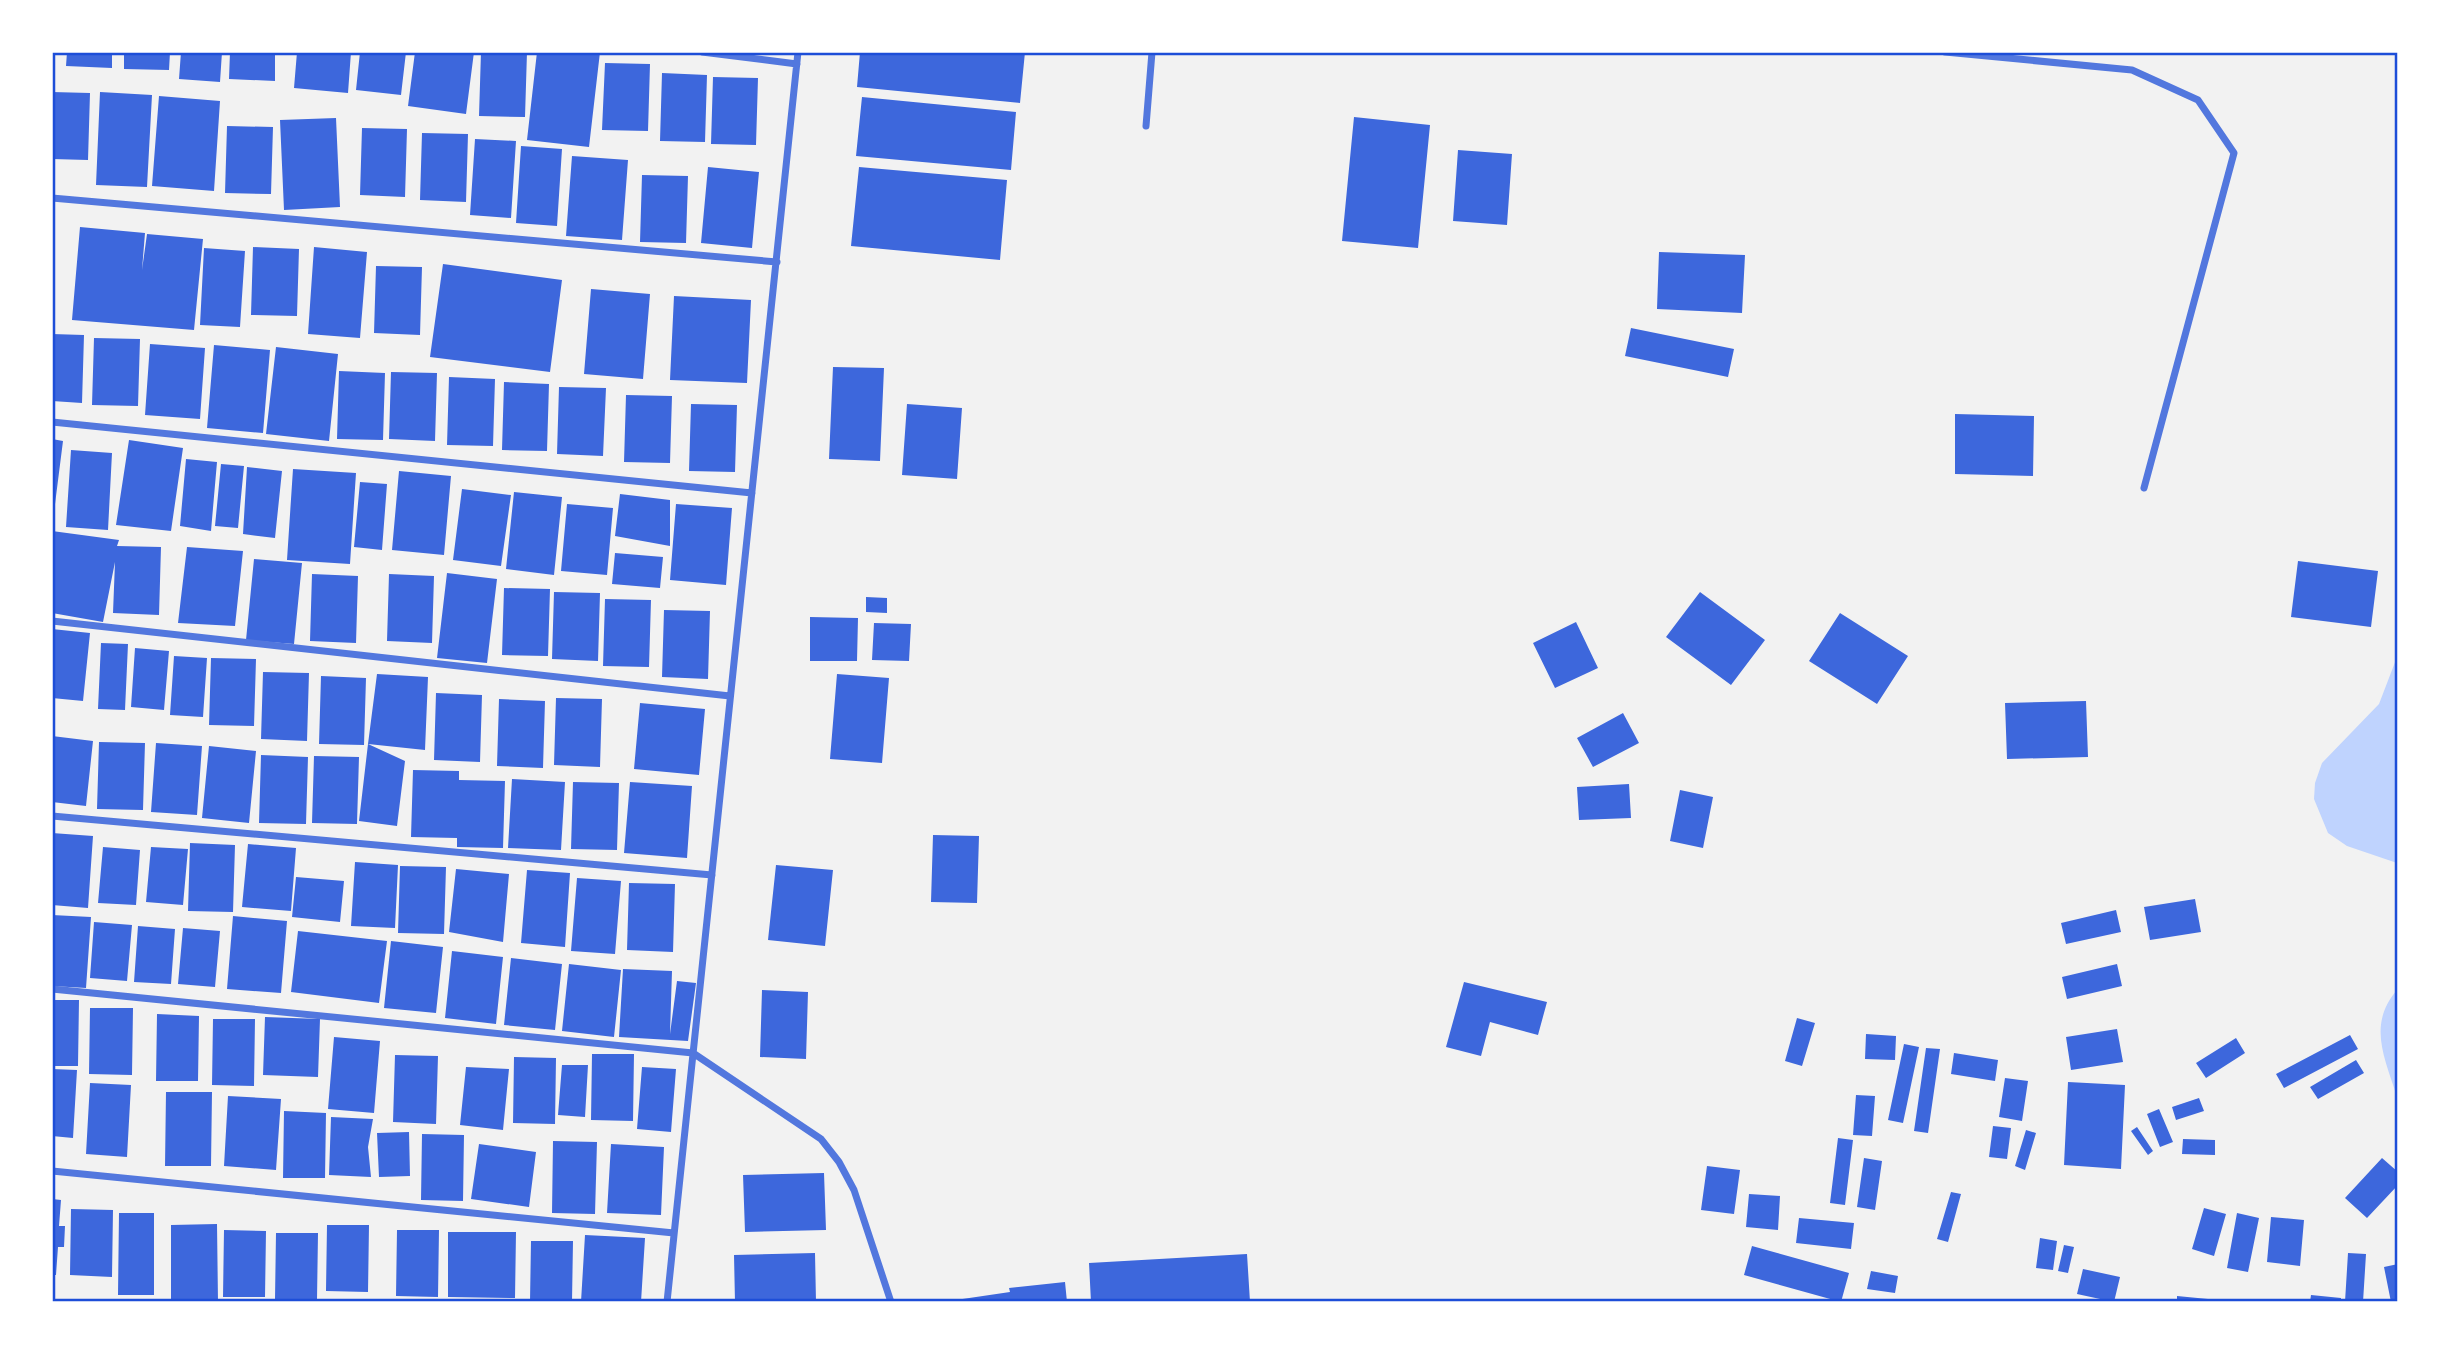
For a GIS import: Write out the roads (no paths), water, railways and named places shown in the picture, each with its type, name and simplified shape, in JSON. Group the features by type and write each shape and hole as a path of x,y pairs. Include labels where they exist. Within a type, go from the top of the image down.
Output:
{"street":[{"path":"702,52 797,64"},
{"path":"667,1301 798,52"},
{"path":"1146,126 1152,52"},
{"path":"1945,52 2132,70 2198,100 2234,153 2144,488"},
{"path":"52,198 776,262"},
{"path":"52,422 752,493"},
{"path":"52,621 730,696"},
{"path":"52,817 712,876"},
{"path":"52,989 693,1053 821,1139 839,1161 854,1190 891,1301"},
{"path":"52,1171 674,1233"}],"water":[{"path":"2397,657 2398,863 2347,846 2328,833 2314,799 2315,783 2322,763 2379,704"},
{"path":"2397,990 2397,1097 2384,1055 2381,1029 2388,1003"}]}
